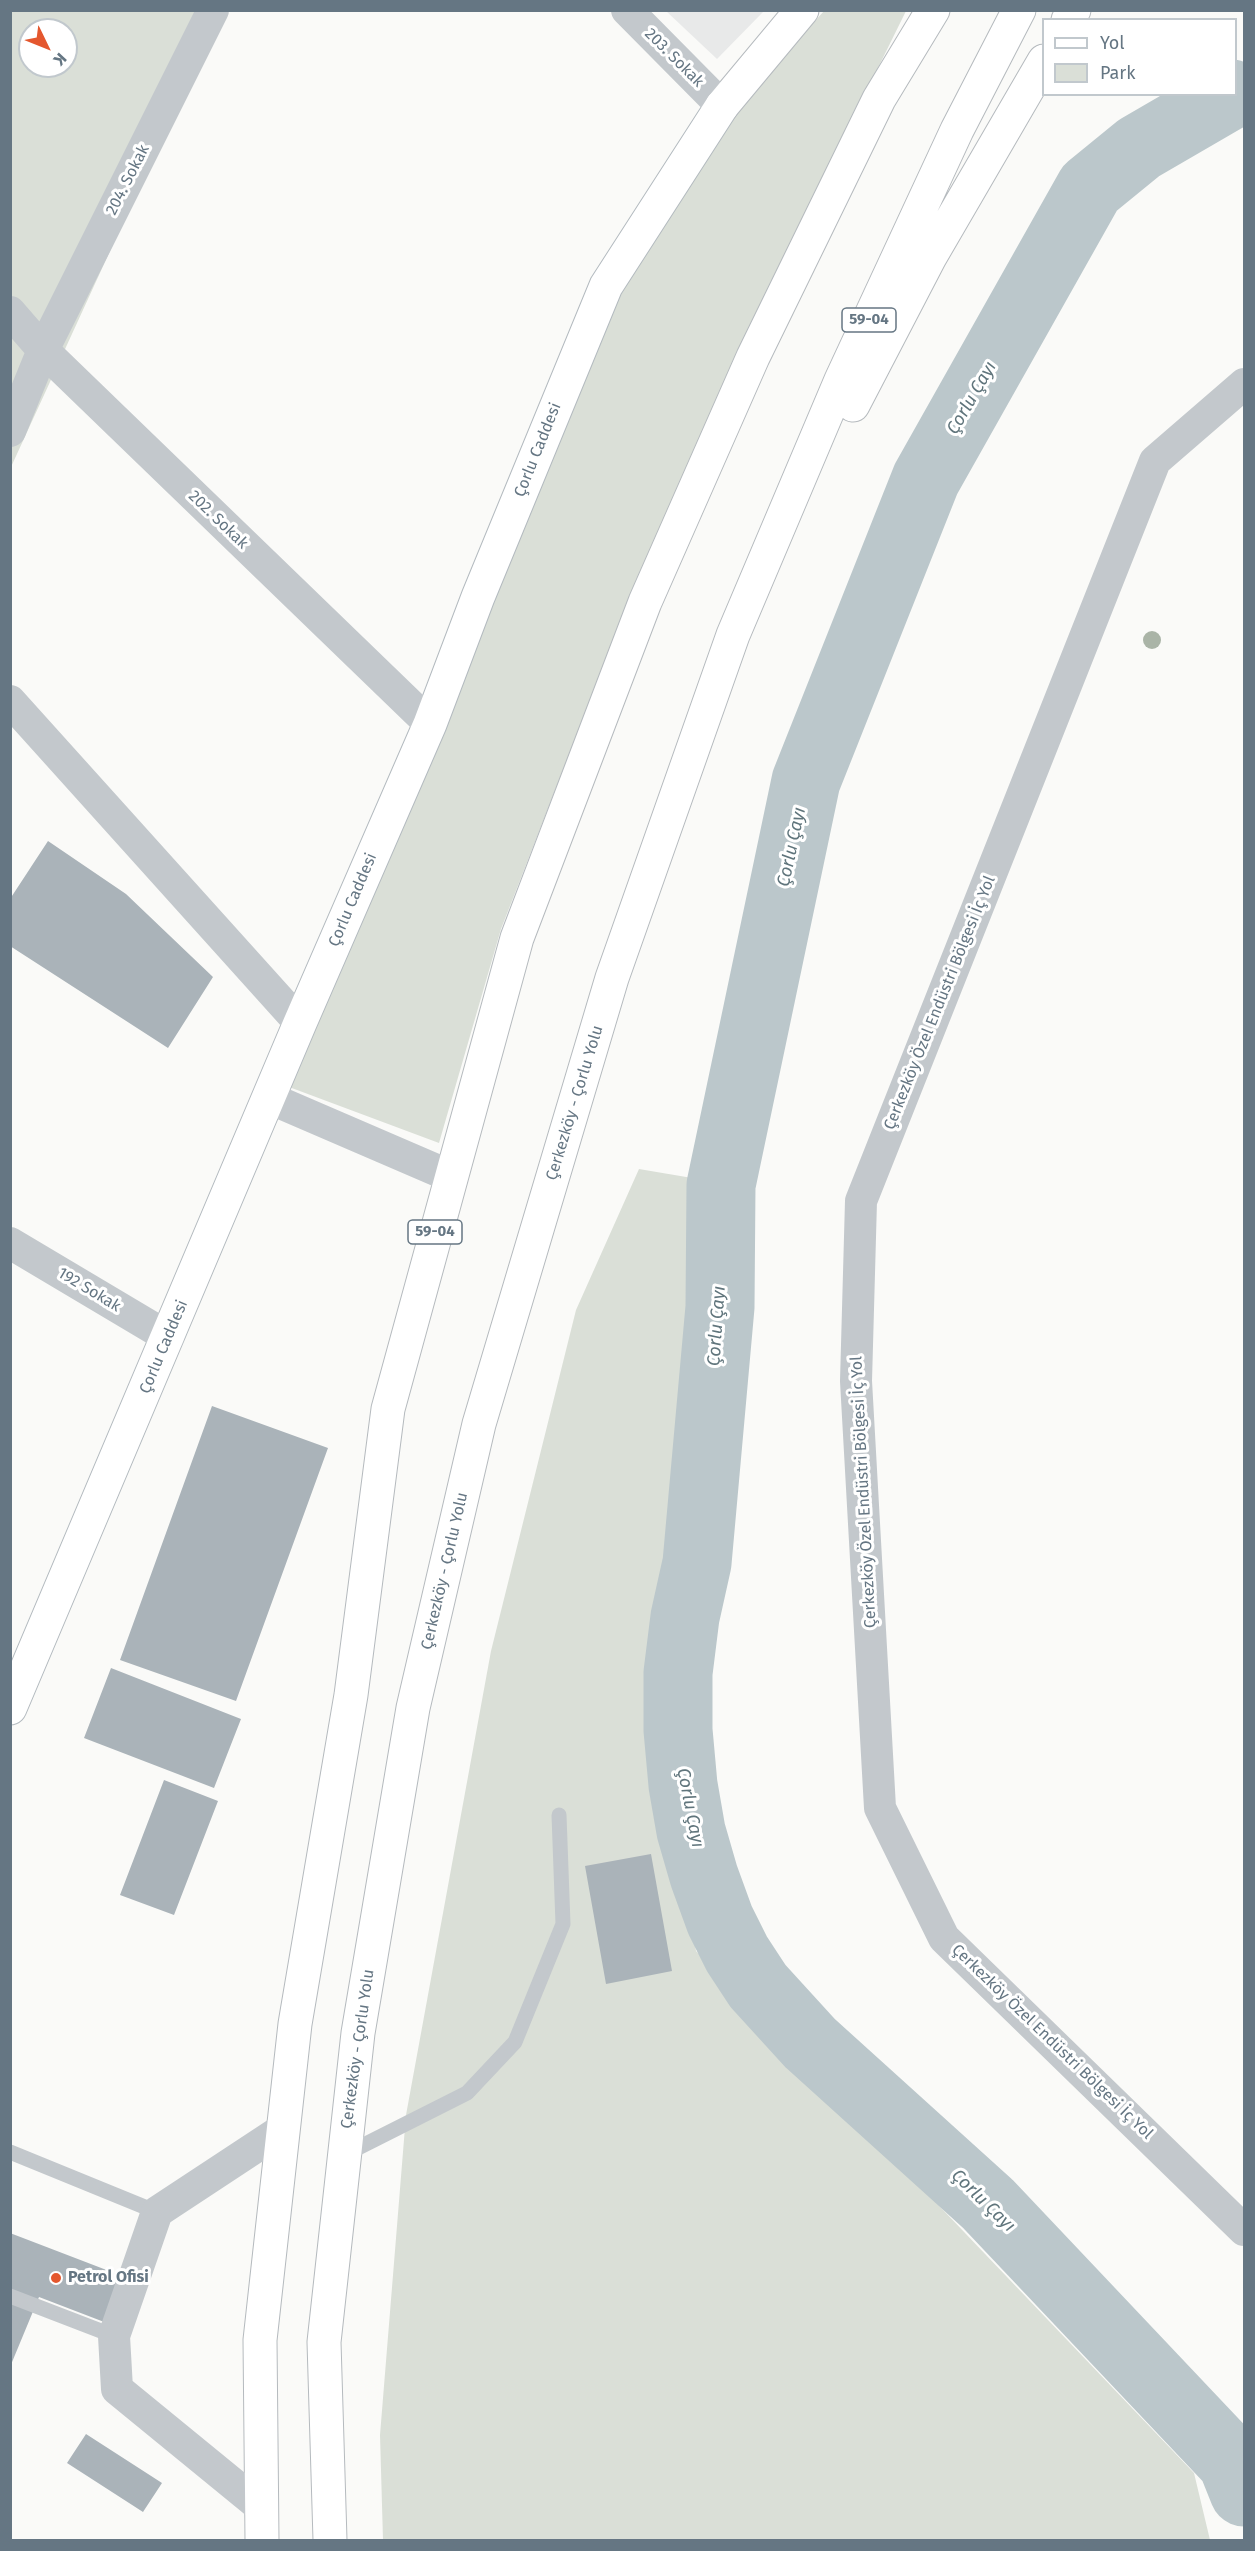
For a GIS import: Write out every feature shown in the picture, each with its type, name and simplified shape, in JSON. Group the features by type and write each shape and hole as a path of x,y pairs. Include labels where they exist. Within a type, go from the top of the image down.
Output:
{"main road":[{"name":"Çorlu Caddesi","path":"10,1708 300,1023 430,724 478,597 606,286 722,106 802,10"},
{"name":"59-04","path":"262,2541 260,2340 295,2024 351,1695 388,1409 517,938 645,602 758,346 879,99 933,10"},
{"name":"59-04","path":"733,635 846,370 957,130 1019,10"},
{"path":"733,635 930,257 1042,64"},
{"name":"Çerkezköy - Çorlu Yolu","path":"330,2541 324,2342 358,2032 413,1708 479,1424 612,978 733,635"}],"street":[{"name":"204. Sokak","path":"10,431 43,350 213,10"},
{"name":"203. Sokak","path":"627,10 722,106"},
{"name":"202. Sokak","path":"10,312 43,350 430,724"},
{"name":"Çerkezköy Özel Endüstri Bölgesi İç Yol","path":"1245,384 1155,461 861,1201 856,1381 880,1808 944,1938 1245,2230"},
{"path":"10,701 300,1023"},
{"path":"269,1098 450,1176"},
{"name":"192 Sokak","path":"10,1243 168,1337"},
{"path":"260,2506 117,2389 114,2336 158,2212 284,2128"}],"lane":[{"path":"344,2155 467,2093 515,2042 563,1924 559,1815"},
{"path":"10,2152 158,2212"},
{"path":"10,2296 114,2336"}],"shaded area":[{"path":"666,11 764,11 717,59"}],"green space":[{"path":"11,11 220,11 11,467"},
{"path":"824,11 906,11 732,364 630,598 501,929 439,1143 281,1084 616,290 730,114"},
{"path":"639,1169 698,1179 706,1289 700,1440 650,1625 696,1951 1194,2473 1210,2540 383,2540 380,2435 406,2115 491,1651 576,1310"}],"building":[{"path":"48,841 126,894 213,977 168,1048 10,946 10,899"},
{"path":"212,1406 328,1448 236,1701 120,1660"},
{"path":"111,1668 241,1719 214,1788 84,1738"},
{"path":"164,1780 218,1801 174,1915 120,1895"},
{"path":"651,1854 672,1971 606,1984 585,1866"},
{"path":"10,2233 143,2284 125,2330 39,2297 10,2367"},
{"path":"86,2434 162,2483 143,2512 67,2463"}],"waterway":[{"name":"Çorlu Çayı","path":"1229,96 1139,148 1090,188 926,479 806,781 721,1185 720,1307 697,1563 685,1617 678,1673 678,1730 683,1785 691,1831 704,1876 720,1920 737,1954 758,1986 810,2043 988,2204 1232,2462 1244,2492"}],"place":[{"name":"Petrol Ofisi","path":"56,2278"}]}
